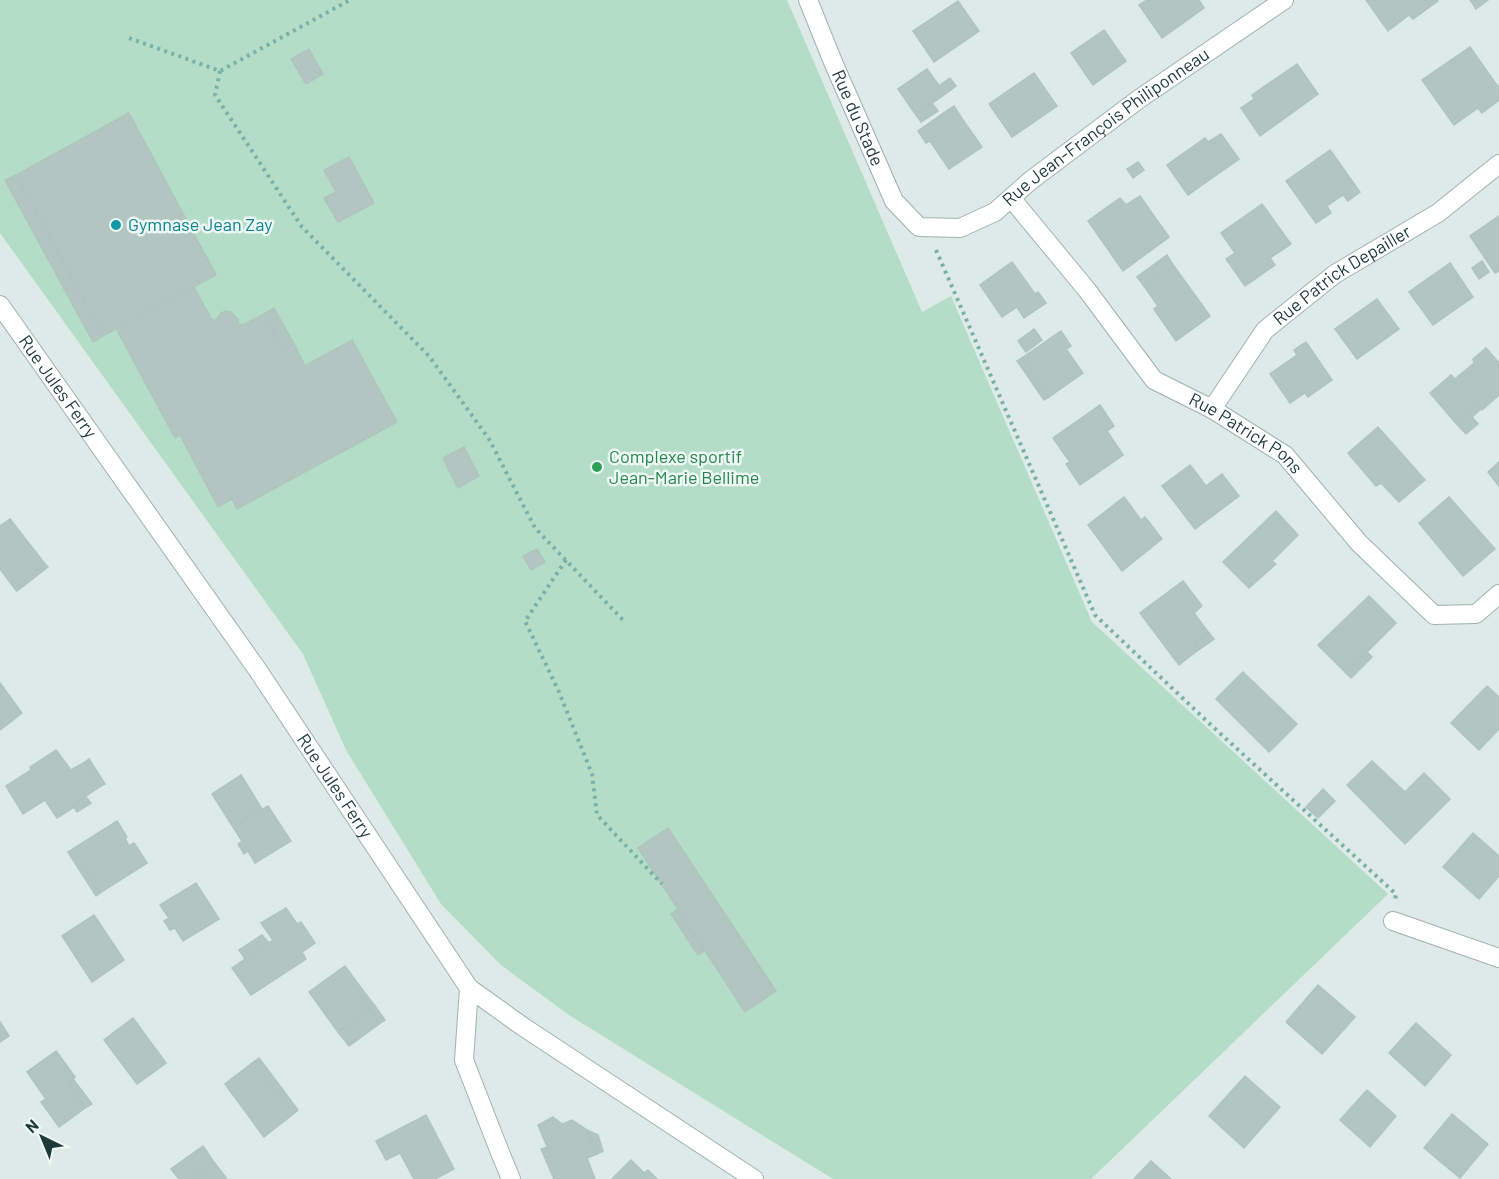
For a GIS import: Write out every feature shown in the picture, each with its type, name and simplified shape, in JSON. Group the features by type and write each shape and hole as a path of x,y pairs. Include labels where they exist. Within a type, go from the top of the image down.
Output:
{"street":[{"name":"Rue du Stade","path":"808,0 894,201 923,227"},
{"name":"Rue Jean-François Philiponneau","path":"923,227 960,228 995,212 1030,181 1139,99 1284,0"},
{"name":"Rue Patrick Depailler","path":"1212,410 1265,330 1335,274 1438,213 1499,164"},
{"name":"Rue Patrick Pons","path":"1011,198 1087,290 1154,380 1212,410 1285,455 1359,543 1434,615 1476,614 1499,594"},
{"name":"Rue Jules Ferry","path":"0,305 257,669 469,988 522,1026 754,1179"},
{"path":"1393,921 1499,958"},
{"path":"469,988 464,1060 512,1179"}],"path":[{"path":"129,38 220,71 350,0"},
{"path":"220,71 215,95 302,227 429,357 489,440 535,528 624,621"},
{"path":"923,227 1095,615 1212,726 1396,894 1393,921"},
{"path":"566,560 525,621 559,692 592,774 597,816 662,884"}],"green space":[{"name":"Complexe sportif Jean-Marie Bellime","path":"0,0 787,0 922,312 951,296 1092,622 1388,894 1091,1179 833,1179 569,1015 501,965 441,904 346,750 303,654 0,233"}],"building":[{"path":"1147,0 1199,0 1204,8 1162,38 1139,5"},
{"path":"1366,0 1438,1 1413,19 1409,15 1388,31"},
{"path":"1470,0 1488,0 1476,9"},
{"path":"958,1 979,31 934,62 913,31"},
{"path":"1104,30 1126,61 1093,85 1071,53"},
{"path":"1470,47 1499,88 1499,100 1482,113 1478,108 1454,125 1422,80"},
{"path":"309,49 323,74 306,84 291,59"},
{"path":"1297,64 1318,94 1260,136 1241,108 1254,99 1252,95"},
{"path":"927,69 945,94 916,115 898,89"},
{"path":"1034,73 1057,106 1012,137 989,104"},
{"path":"950,78 956,86 945,94 939,86"},
{"path":"932,103 938,111 921,122 916,115"},
{"path":"954,106 961,117 956,121 948,110"},
{"path":"948,110 956,121 961,117 982,147 949,169 930,141 926,143 918,131"},
{"name":"Gymnase Jean Zay","path":"129,113 216,275 103,336 16,175"},
{"path":"1221,134 1239,159 1188,195 1167,165 1205,138 1208,142"},
{"path":"1330,150 1360,192 1348,201 1343,195 1327,206 1331,213 1316,223 1286,181"},
{"path":"349,157 374,203 338,222 324,198 336,192 324,170"},
{"path":"1138,162 1144,170 1133,178 1127,169"},
{"path":"16,175 103,336 93,342 5,180"},
{"path":"1140,196 1169,237 1123,271 1088,221 1120,198 1126,205"},
{"path":"1262,204 1291,244 1270,258 1275,265 1245,286 1226,259 1235,253 1221,233"},
{"path":"1499,216 1499,271 1495,273 1470,236"},
{"path":"1167,255 1174,266 1144,286 1137,277"},
{"path":"1482,261 1489,272 1479,279 1472,268"},
{"path":"1012,262 1035,294 1038,292 1046,303 1024,318 1017,307 1002,317 980,285"},
{"path":"1450,263 1473,297 1433,325 1409,292"},
{"path":"1174,266 1210,316 1176,341 1154,309 1158,306 1144,286"},
{"path":"194,287 212,320 216,320 221,313 226,311 231,312 238,319 238,324 243,325 264,314 282,350 294,344 305,366 352,340 397,422 237,509 232,499 218,507 180,435 175,438 116,328"},
{"path":"1377,299 1399,329 1357,359 1335,329"},
{"path":"274,308 294,344 282,350 264,314"},
{"path":"1034,329 1042,340 1026,352 1018,341"},
{"path":"1061,331 1071,346 1066,349 1083,373 1049,397 1022,358"},
{"path":"1306,342 1332,380 1308,397 1305,393 1290,403 1270,374 1297,355 1294,350"},
{"path":"1486,348 1499,363 1499,395 1482,410 1476,403 1454,421 1430,393 1451,375 1455,379 1474,363 1473,359"},
{"path":"1022,358 1049,397 1044,400 1017,361"},
{"path":"1476,403 1481,409 1472,417 1478,424 1466,434 1454,421"},
{"path":"1100,405 1114,426 1107,431 1123,455 1080,485 1066,464 1070,462 1053,438"},
{"path":"1378,427 1425,480 1399,502 1381,483 1376,486 1348,453"},
{"path":"464,447 479,476 458,488 443,458"},
{"path":"1499,462 1499,486 1488,472"},
{"path":"1190,465 1206,486 1222,474 1239,496 1195,529 1162,486"},
{"path":"1124,497 1141,520 1145,517 1162,539 1122,571 1088,525"},
{"path":"1449,497 1495,549 1463,576 1419,523"},
{"path":"1276,511 1298,535 1272,561 1276,564 1249,588 1223,562"},
{"path":"10,519 45,564 15,589 0,569 0,526"},
{"path":"537,549 545,562 531,570 523,556"},
{"path":"45,564 48,567 17,591 15,589"},
{"path":"1183,581 1202,606 1194,613 1209,633 1196,643 1194,653 1179,665 1140,613"},
{"path":"1369,596 1396,623 1346,673 1318,645"},
{"path":"1209,633 1214,639 1194,653 1196,643"},
{"path":"1367,652 1372,657 1351,678 1346,673"},
{"path":"1243,672 1297,724 1269,752 1216,699"},
{"path":"0,683 22,713 0,730"},
{"path":"1487,686 1499,697 1499,729 1479,750 1451,723"},
{"path":"56,750 71,770 85,762 101,786 57,818 45,800 23,814 6,786"},
{"path":"89,759 105,784 101,786 85,762"},
{"path":"1372,761 1405,792 1424,773 1450,799 1405,844 1347,785"},
{"path":"241,775 262,809 233,827 212,794"},
{"path":"1323,789 1335,801 1318,818 1306,807"},
{"path":"85,796 91,803 77,812 72,805"},
{"path":"268,806 291,841 255,863 248,851 244,854 238,844 242,841 233,827"},
{"path":"117,821 127,837 125,838 129,846 134,843 147,863 100,893 82,865 78,868 68,852"},
{"path":"668,828 776,991 745,1012 638,848"},
{"path":"1473,833 1499,856 1499,876 1479,899 1443,867"},
{"path":"82,865 100,893 96,896 78,868"},
{"path":"196,883 219,919 183,941 175,928 170,930 164,921 169,918 160,905"},
{"path":"286,908 297,924 301,922 315,943 302,952 306,959 251,995 232,968 273,940 261,923"},
{"path":"678,909 705,951 698,955 671,914"},
{"path":"94,915 124,960 92,982 62,936"},
{"path":"262,935 269,943 245,959 239,950"},
{"path":"345,966 362,989 358,992 370,1009 338,1032 309,992"},
{"path":"1318,985 1355,1017 1322,1054 1286,1022"},
{"path":"362,989 375,1006 370,1009 358,992"},
{"path":"375,1006 385,1020 379,1024 370,1009"},
{"path":"370,1009 379,1024 349,1046 338,1032"},
{"path":"133,1018 166,1063 137,1084 104,1040"},
{"path":"0,1022 9,1036 0,1042"},
{"path":"1416,1023 1451,1055 1425,1086 1389,1053"},
{"path":"56,1051 75,1077 68,1083 85,1108 59,1127 41,1102 46,1099 27,1072"},
{"path":"259,1058 271,1074 267,1078 293,1114 264,1137 225,1084"},
{"path":"271,1074 298,1110 293,1114 267,1078"},
{"path":"1245,1076 1280,1107 1244,1148 1209,1116"},
{"path":"73,1079 92,1104 85,1108 68,1083"},
{"path":"1367,1090 1396,1116 1370,1147 1340,1120"},
{"path":"1452,1114 1488,1144 1460,1178 1424,1148"},
{"path":"426,1115 454,1169 435,1179 414,1179 400,1153 386,1160 376,1141"},
{"path":"553,1117 562,1124 572,1120 587,1130 597,1154 587,1158 595,1179 554,1179 545,1158 551,1156 538,1125"},
{"path":"587,1130 598,1135 603,1151 597,1154"},
{"path":"203,1146 214,1162 190,1179 179,1179 171,1169"},
{"path":"547,1147 551,1156 545,1158 541,1149"},
{"path":"631,1160 650,1179 612,1179"},
{"path":"1151,1161 1171,1179 1134,1179"},
{"path":"214,1162 227,1179 190,1179"},
{"path":"648,1170 657,1179 650,1179 644,1173"}],"place":[{"name":"Gymnase Jean Zay","path":"116,225"},
{"name":"Complexe sportif Jean-Marie Bellime","path":"597,467"}]}
